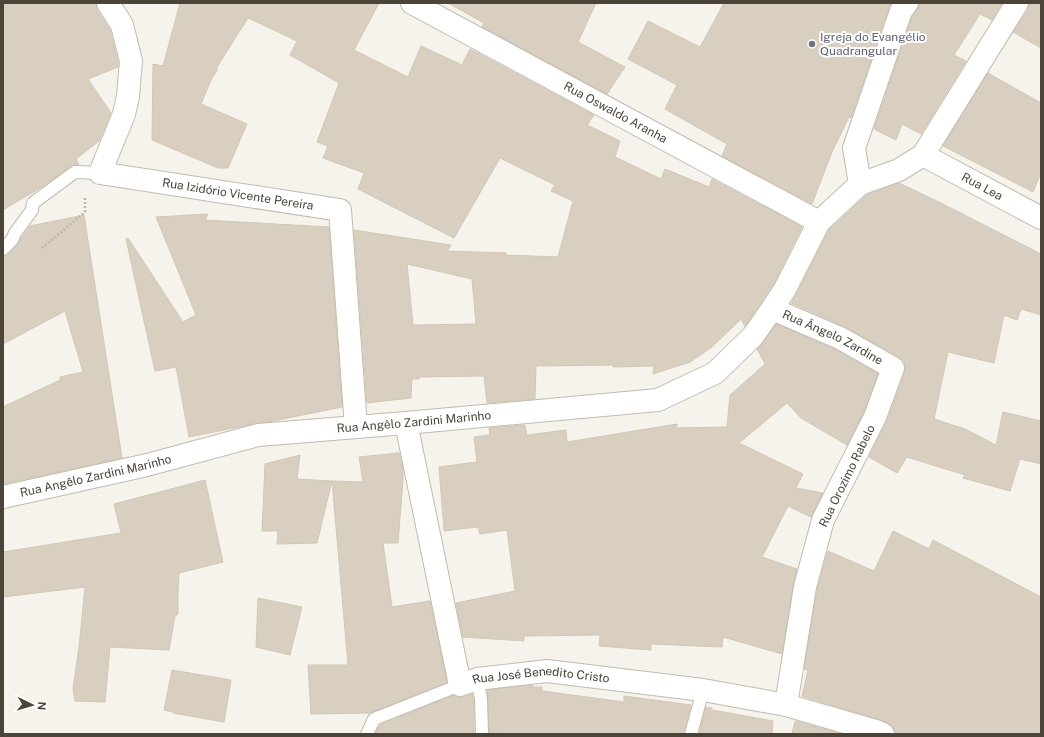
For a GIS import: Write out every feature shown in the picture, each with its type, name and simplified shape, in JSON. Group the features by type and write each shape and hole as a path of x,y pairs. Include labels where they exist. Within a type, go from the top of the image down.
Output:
{"street":[{"path":"92,173 124,114 128,96 131,61 122,25 108,3"},
{"name":"Rua Oswaldo Aranha","path":"412,3 819,222"},
{"path":"819,222 860,184 899,170 923,155 1017,3"},
{"path":"860,184 854,148 898,6"},
{"name":"Rua Lea","path":"923,155 1041,218"},
{"name":"Rua Izidório Vicente Pereira","path":"92,173 340,210 356,427"},
{"name":"Rua Angêlo Zardini Marinho","path":"3,497 147,465 258,435 658,400 715,372 753,336 785,289 819,222"},
{"name":"Rua Ângelo Zardine","path":"772,309 840,338 893,368"},
{"name":"Rua Orozimo Rabelo","path":"786,705 805,587 823,520 875,417 893,368"},
{"name":"Rua José Benedito Cristo","path":"406,423 469,682 547,671 703,690 786,705 883,734"}],"lane":[{"path":"3,249 12,240 15,233 32,210 33,203 75,172 92,173"},
{"path":"367,734 374,719 469,682 481,699 482,734"},
{"path":"691,734 703,690"}],"path":[{"path":"42,248 86,212 92,173"}],"building":[{"path":"3,3 96,3 97,10 110,30 118,67 88,79 111,113 99,141 76,159 79,165 71,166 40,188 3,210"},
{"path":"180,3 379,3 354,50 408,77 421,46 462,65 470,49 594,115 587,125 620,141 615,157 661,179 665,169 709,187 712,179 802,227 774,283 745,326 741,319 712,347 690,362 653,374 654,366 536,366 535,399 487,403 484,376 419,377 419,379 412,379 411,398 367,403 354,230 451,245 447,251 558,257 573,201 551,191 555,185 500,158 454,238 358,189 364,173 323,158 328,146 317,142 339,83 290,55 297,41 248,18 217,67 217,71 212,78 201,104 247,124 228,168 218,168 152,140 153,64 163,66","holes":["407,264 472,279 476,324 413,325"]},
{"path":"448,3 596,3 578,42 625,67 607,94 482,27 484,23"},
{"path":"724,3 891,3 851,118 849,117 832,152 812,204 722,156 727,144 665,109 677,85 628,59 648,21 700,47"},
{"path":"919,3 1002,3 992,20 980,14 954,55 966,61 921,134 902,124 896,140 874,129 912,17 917,10"},
{"path":"1029,3 1041,3 1041,48 1013,32 1028,10"},
{"path":"988,73 1041,103 1041,173 1033,192 943,146"},
{"path":"899,183 1041,254 1041,315 1021,309 1017,320 1004,315 994,363 948,352 934,419 965,429 996,445 1003,412 1041,421 1041,464 1020,459 1010,491 963,478 965,475 907,457 897,473 869,457 887,421 905,372 904,361 846,327 791,303 829,230 867,195"},
{"path":"208,214 205,220 329,227 342,407 189,437 176,367 155,371 126,239 128,238 183,322 196,315 156,217"},
{"path":"84,215 122,458 3,484 3,407 60,380 60,377 83,372 65,311 3,344 3,256 8,255 17,245 30,226"},
{"path":"776,324 834,349 878,374 864,412 847,445 801,418 787,403 739,443 803,474 796,488 823,493 811,517 788,506 762,557 797,569 782,654 723,637 722,647 651,644 651,650 599,646 600,635 524,636 524,641 463,637 456,603 515,591 507,530 480,534 478,527 444,531 439,467 477,462 474,437 490,435 489,428 525,425 527,435 566,430 567,442 677,424 677,428 727,427 730,395 765,364 757,349"},
{"path":"399,453 403,469 403,480 398,543 383,543 392,607 430,601 447,682 370,713 311,714 308,665 348,665 332,481 363,482 359,457"},
{"path":"300,455 297,479 332,481 317,543 277,544 278,531 262,531 265,464"},
{"path":"205,480 223,562 179,573 178,614 175,616 169,650 110,647 105,702 75,701 73,688 85,587 3,597 3,552 121,533 114,504"},
{"path":"893,531 929,549 933,540 1041,597 1041,734 895,734 893,726 881,720 802,696 808,670 804,669 817,590 828,551 874,571"},
{"path":"258,598 302,607 290,655 256,647"},
{"path":"172,670 231,680 224,722 164,710"},
{"path":"532,685 532,687 542,687 542,691 624,702 624,696 691,705 684,734 489,733 487,690"},
{"path":"472,694 474,700 474,734 375,734 380,725 454,695 464,697"},
{"path":"706,707 712,708 712,710 773,721 772,734 699,734"},
{"path":"795,721 841,734 792,734"}],"place":[{"name":"Igreja do Evangélio Quadrangular","path":"812,44"}]}
